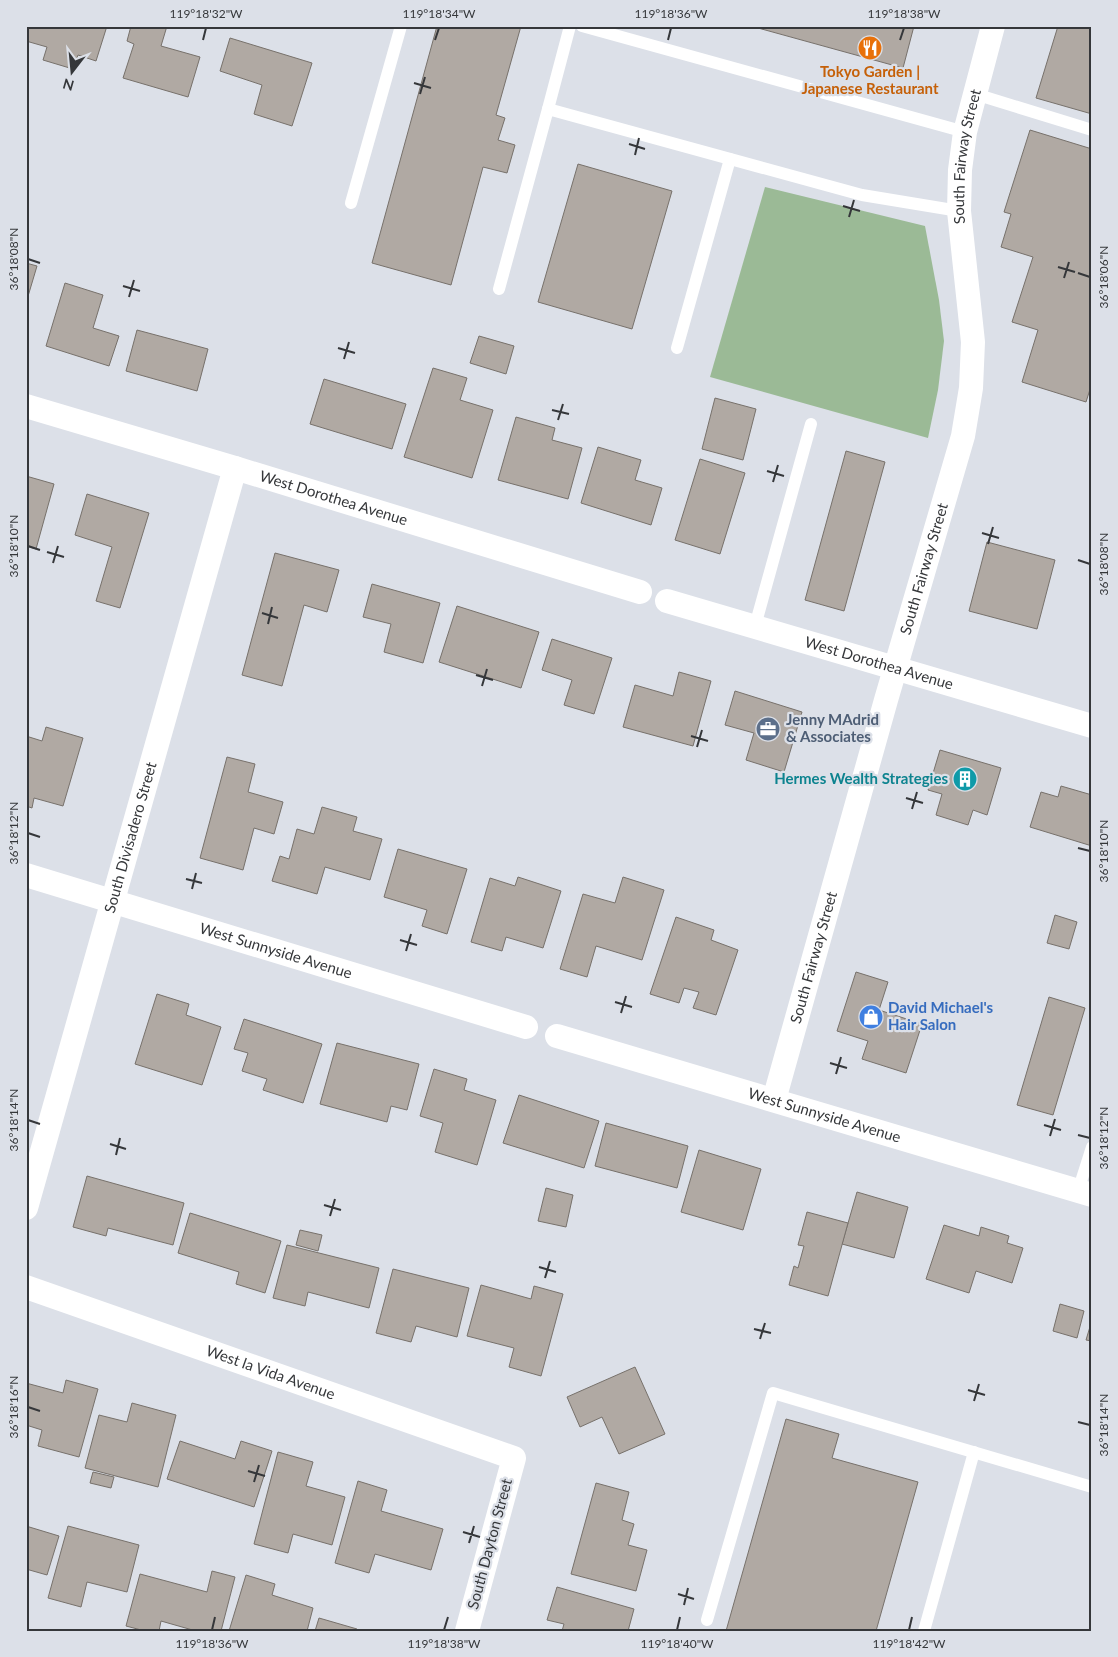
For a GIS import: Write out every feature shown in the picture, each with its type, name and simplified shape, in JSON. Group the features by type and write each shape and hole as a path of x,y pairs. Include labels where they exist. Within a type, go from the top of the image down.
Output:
{"street":[{"name":"South Fairway Street","path":"774,1100 963,436 971,388 973,342 959,211 960,170 965,132 993,26"},
{"name":"West Dorothea Avenue","path":"26,406 640,592"},
{"name":"South Divisadero Street","path":"26,1208 234,468"},
{"name":"West Dorothea Avenue","path":"667,600 1092,726"},
{"name":"West Sunnyside Avenue","path":"26,875 526,1027"},
{"name":"West Sunnyside Avenue","path":"557,1036 1085,1193"},
{"name":"West la Vida Avenue","path":"26,1287 514,1458"},
{"name":"South Dayton Street","path":"467,1631 514,1458"}],"lane":[{"path":"351,203 401,26"},
{"path":"499,289 570,26"},
{"path":"582,26 965,132"},
{"path":"975,94 1092,130"},
{"path":"548,109 862,194 959,211"},
{"path":"677,348 730,159"},
{"path":"755,626 811,424"},
{"path":"1085,1193 1092,1147"},
{"path":"707,1620 774,1393 1092,1487"},
{"path":"924,1631 974,1452"}],"green space":[{"path":"765,187 925,226 939,300 944,341 938,390 928,438 710,377"}],"building":[{"path":"26,26 107,26 96,61 78,55 73,69 43,60 47,47 26,41"},
{"path":"131,26 167,26 161,46 200,57 188,97 123,78 134,44 127,41"},
{"path":"437,26 521,26 496,115 505,118 498,140 515,145 507,173 483,167 451,285 372,263"},
{"name":"Tokyo Garden | Japanese Restaurant","path":"758,26 914,26 903,68 758,28"},
{"path":"1058,26 1092,26 1092,114 1036,98"},
{"path":"230,38 312,63 292,126 254,114 262,85 220,71"},
{"path":"1030,130 1092,149 1092,383 1086,402 1022,382 1038,330 1012,322 1033,257 1001,247 1011,214 1004,212"},
{"path":"578,164 672,191 632,329 538,302"},
{"path":"26,263 37,266 26,303"},
{"path":"65,283 103,295 93,328 119,336 109,366 46,346"},
{"path":"137,330 208,349 197,391 126,371"},
{"path":"479,336 514,346 506,374 470,363"},
{"path":"433,368 467,378 460,400 493,410 472,478 404,457"},
{"path":"324,379 406,404 392,449 310,424"},
{"path":"715,398 756,409 743,460 702,449"},
{"path":"516,417 555,428 552,440 582,448 568,499 498,480"},
{"path":"598,447 641,460 635,480 662,488 651,525 581,503"},
{"path":"846,451 885,462 844,611 805,600"},
{"path":"700,459 745,473 720,554 675,540"},
{"path":"26,476 54,484 36,549 26,546"},
{"path":"87,494 149,513 120,608 96,601 112,547 75,535"},
{"path":"987,542 1055,560 1037,629 969,611"},
{"path":"275,553 339,570 327,612 304,605 282,686 242,675"},
{"path":"372,584 440,603 423,663 384,652 391,624 363,617"},
{"path":"457,606 539,632 521,688 439,662"},
{"path":"552,639 612,658 594,714 564,705 572,680 542,670"},
{"path":"679,672 711,681 693,746 623,727 635,685 673,696"},
{"name":"Jenny MAdrid & Associates","path":"735,691 802,712 784,772 746,760 754,733 725,725"},
{"path":"46,727 83,738 63,806 34,798 32,808 26,806 26,736 42,741"},
{"name":"Hermes Wealth Strategies","path":"940,750 1001,768 987,815 973,810 968,825 936,815 942,794 928,790"},
{"path":"227,757 255,764 248,792 283,802 274,834 254,828 243,870 200,858"},
{"path":"1061,786 1092,795 1092,846 1030,827 1041,792 1058,797"},
{"path":"322,807 357,817 353,831 382,839 370,880 325,867 317,894 272,881 280,856 289,859 297,829 314,834"},
{"path":"398,849 467,869 447,934 422,926 427,910 384,897"},
{"path":"518,877 561,891 543,948 506,937 502,951 471,942 490,878 515,886"},
{"path":"623,877 664,890 642,960 596,946 587,977 560,969 583,894 615,903"},
{"path":"1055,915 1077,922 1069,949 1047,943"},
{"path":"676,917 714,930 711,940 738,950 716,1015 693,1008 699,992 684,988 679,1003 650,994"},
{"name":"David Michael's Hair Salon","path":"856,972 888,982 879,1010 922,1024 906,1073 862,1059 868,1041 837,1031"},
{"path":"157,994 189,1004 186,1015 221,1027 202,1085 135,1064"},
{"path":"1049,997 1085,1008 1053,1115 1017,1105"},
{"path":"244,1019 322,1044 303,1103 263,1090 267,1079 242,1071 248,1053 234,1049"},
{"path":"337,1043 419,1064 407,1110 391,1106 387,1122 320,1104"},
{"path":"434,1069 467,1079 464,1090 496,1100 477,1165 435,1152 443,1123 420,1116"},
{"path":"519,1095 599,1121 584,1168 503,1143"},
{"path":"606,1123 688,1146 677,1188 595,1166"},
{"path":"699,1150 761,1169 743,1230 681,1212"},
{"path":"87,1176 184,1203 173,1245 108,1228 106,1236 73,1227"},
{"path":"546,1188 573,1195 566,1227 538,1221"},
{"path":"857,1192 908,1207 894,1258 842,1244"},
{"path":"807,1212 848,1223 828,1296 789,1285 794,1266 798,1268 804,1246 798,1245"},
{"path":"190,1213 281,1241 265,1293 236,1284 239,1272 178,1253"},
{"path":"944,1225 979,1236 981,1227 1009,1236 1007,1243 1023,1248 1012,1283 976,1271 969,1293 926,1279"},
{"path":"300,1230 322,1235 318,1251 296,1245"},
{"path":"287,1245 379,1268 369,1308 308,1292 305,1306 273,1298"},
{"path":"393,1269 469,1288 457,1337 416,1326 411,1342 376,1333"},
{"path":"481,1285 531,1299 534,1286 563,1294 541,1376 509,1367 514,1348 467,1336"},
{"path":"1060,1304 1084,1311 1077,1338 1053,1331"},
{"path":"1092,1320 1092,1341 1086,1340"},
{"path":"635,1367 665,1434 619,1454 602,1417 580,1427 567,1397"},
{"path":"66,1380 98,1389 79,1457 38,1446 42,1430 26,1425 26,1383 63,1393"},
{"path":"132,1403 176,1415 158,1487 85,1468 99,1415 127,1422"},
{"path":"786,1419 839,1434 832,1458 918,1482 876,1631 726,1631"},
{"path":"180,1441 235,1459 241,1441 272,1451 254,1507 167,1479"},
{"path":"278,1452 313,1462 306,1486 345,1497 332,1545 293,1534 288,1553 254,1544"},
{"path":"93,1472 114,1477 111,1488 90,1483"},
{"path":"358,1481 387,1490 381,1511 443,1529 431,1570 375,1554 369,1573 335,1563"},
{"path":"596,1483 629,1492 622,1520 634,1524 628,1545 647,1550 636,1591 571,1574"},
{"path":"26,1526 59,1536 47,1575 26,1569"},
{"path":"68,1526 139,1545 127,1592 87,1582 81,1607 48,1598"},
{"path":"212,1571 235,1577 221,1631 196,1631 161,1621 159,1631 145,1631 126,1626 140,1574 207,1592"},
{"path":"246,1575 275,1584 272,1595 313,1608 307,1631 229,1631"},
{"path":"557,1587 634,1609 628,1631 562,1631 564,1624 547,1620"},
{"path":"319,1618 357,1629 357,1631 315,1631"}],"place":[{"name":"Tokyo Garden | Japanese Restaurant","path":"870,48"},
{"name":"Jenny MAdrid & Associates","path":"768,729"},
{"name":"Hermes Wealth Strategies","path":"965,779"},
{"name":"David Michael's Hair Salon","path":"871,1017"}]}
